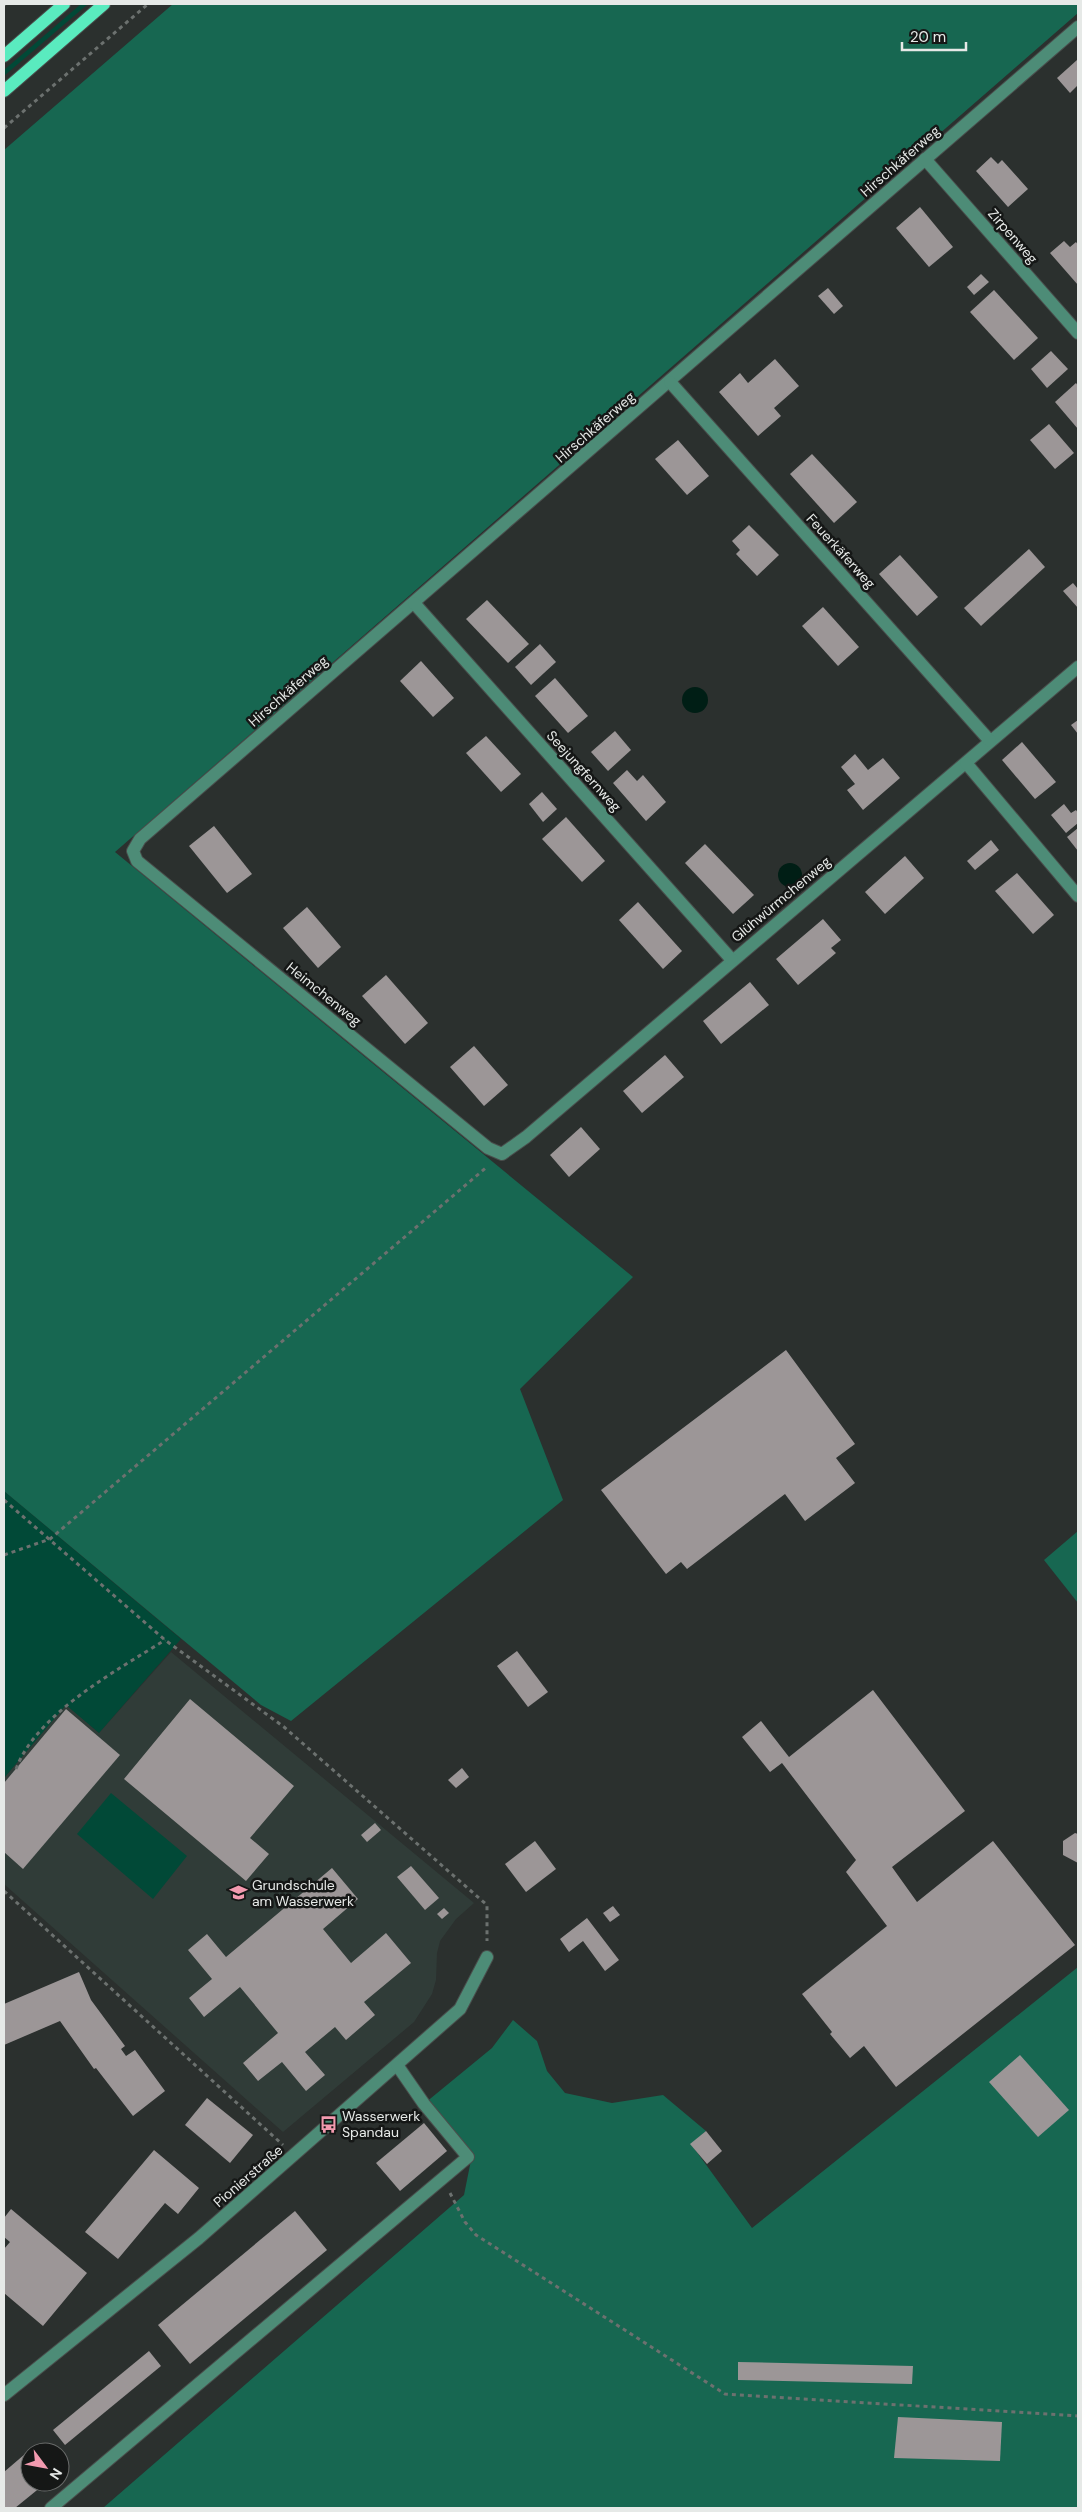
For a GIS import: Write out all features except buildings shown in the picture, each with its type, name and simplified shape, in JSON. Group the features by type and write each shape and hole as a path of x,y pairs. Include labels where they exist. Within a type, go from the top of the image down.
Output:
{"main road":[{"path":"4,56 64,4"},
{"path":"4,91 104,4"}],"street":[{"name":"Hirschkäferweg","path":"133,851 140,839 1078,27"},
{"name":"Zirpenweg","path":"925,159 1078,333"},
{"name":"Feuerkäferweg","path":"670,382 990,741"},
{"name":"Seejungfernweg","path":"414,603 732,960"},
{"name":"Glühwürmchenweg","path":"502,1154 526,1137 1078,667"},
{"path":"966,763 1078,896"},
{"name":"Heimchenweg","path":"133,851 137,861 488,1148 502,1154"},
{"name":"Pionierstraße","path":"4,2395 199,2238 460,2009 487,1957"},
{"path":"51,2508 468,2157 424,2104 398,2065"}],"path":[{"path":"4,128 148,4"},
{"path":"4,1555 50,1539 502,1154"},
{"path":"4,1500 165,1640 284,1727 487,1905 487,1957"},
{"path":"16,1769 22,1753 48,1722 91,1688 165,1640"},
{"path":"4,1892 258,2120 294,2156"},
{"path":"443,2179 465,2222 476,2235 725,2394 1078,2416"}],"shaded area":[{"path":"695,687 704,691 708,700 704,709 695,713 686,709 682,700 686,691"},
{"path":"790,863 799,866 802,875 799,884 790,887 781,884 778,875 781,866"},
{"name":"Grundschule am Wasserwerk","path":"171,1652 474,1903 456,1919 440,1941 437,1953 436,1980 432,1994 414,2022 283,2132 4,1884 4,1778 66,1704 99,1733"}],"green space":[{"path":"81,4 88,4 4,76 4,70"},
{"path":"173,4 1078,4 1078,13 115,852 633,1277 520,1389 563,1500 291,1721 261,1705 4,1491 4,150"},
{"path":"4,1491 181,1639 99,1733 66,1705 4,1778"},
{"path":"1078,1531 1078,1603 1044,1560"},
{"path":"111,1793 187,1856 153,1899 77,1834"},
{"path":"1078,1967 1078,2508 103,2508 464,2195 471,2160 425,2103 492,2048 513,2020 537,2041 547,2071 565,2093 612,2103 663,2095 706,2131 691,2144 752,2228"}],"place":[{"name":"Grundschule am Wasserwerk","path":"238,1893"},
{"name":"Wasserwerk Spandau","path":"328,2124"}]}
